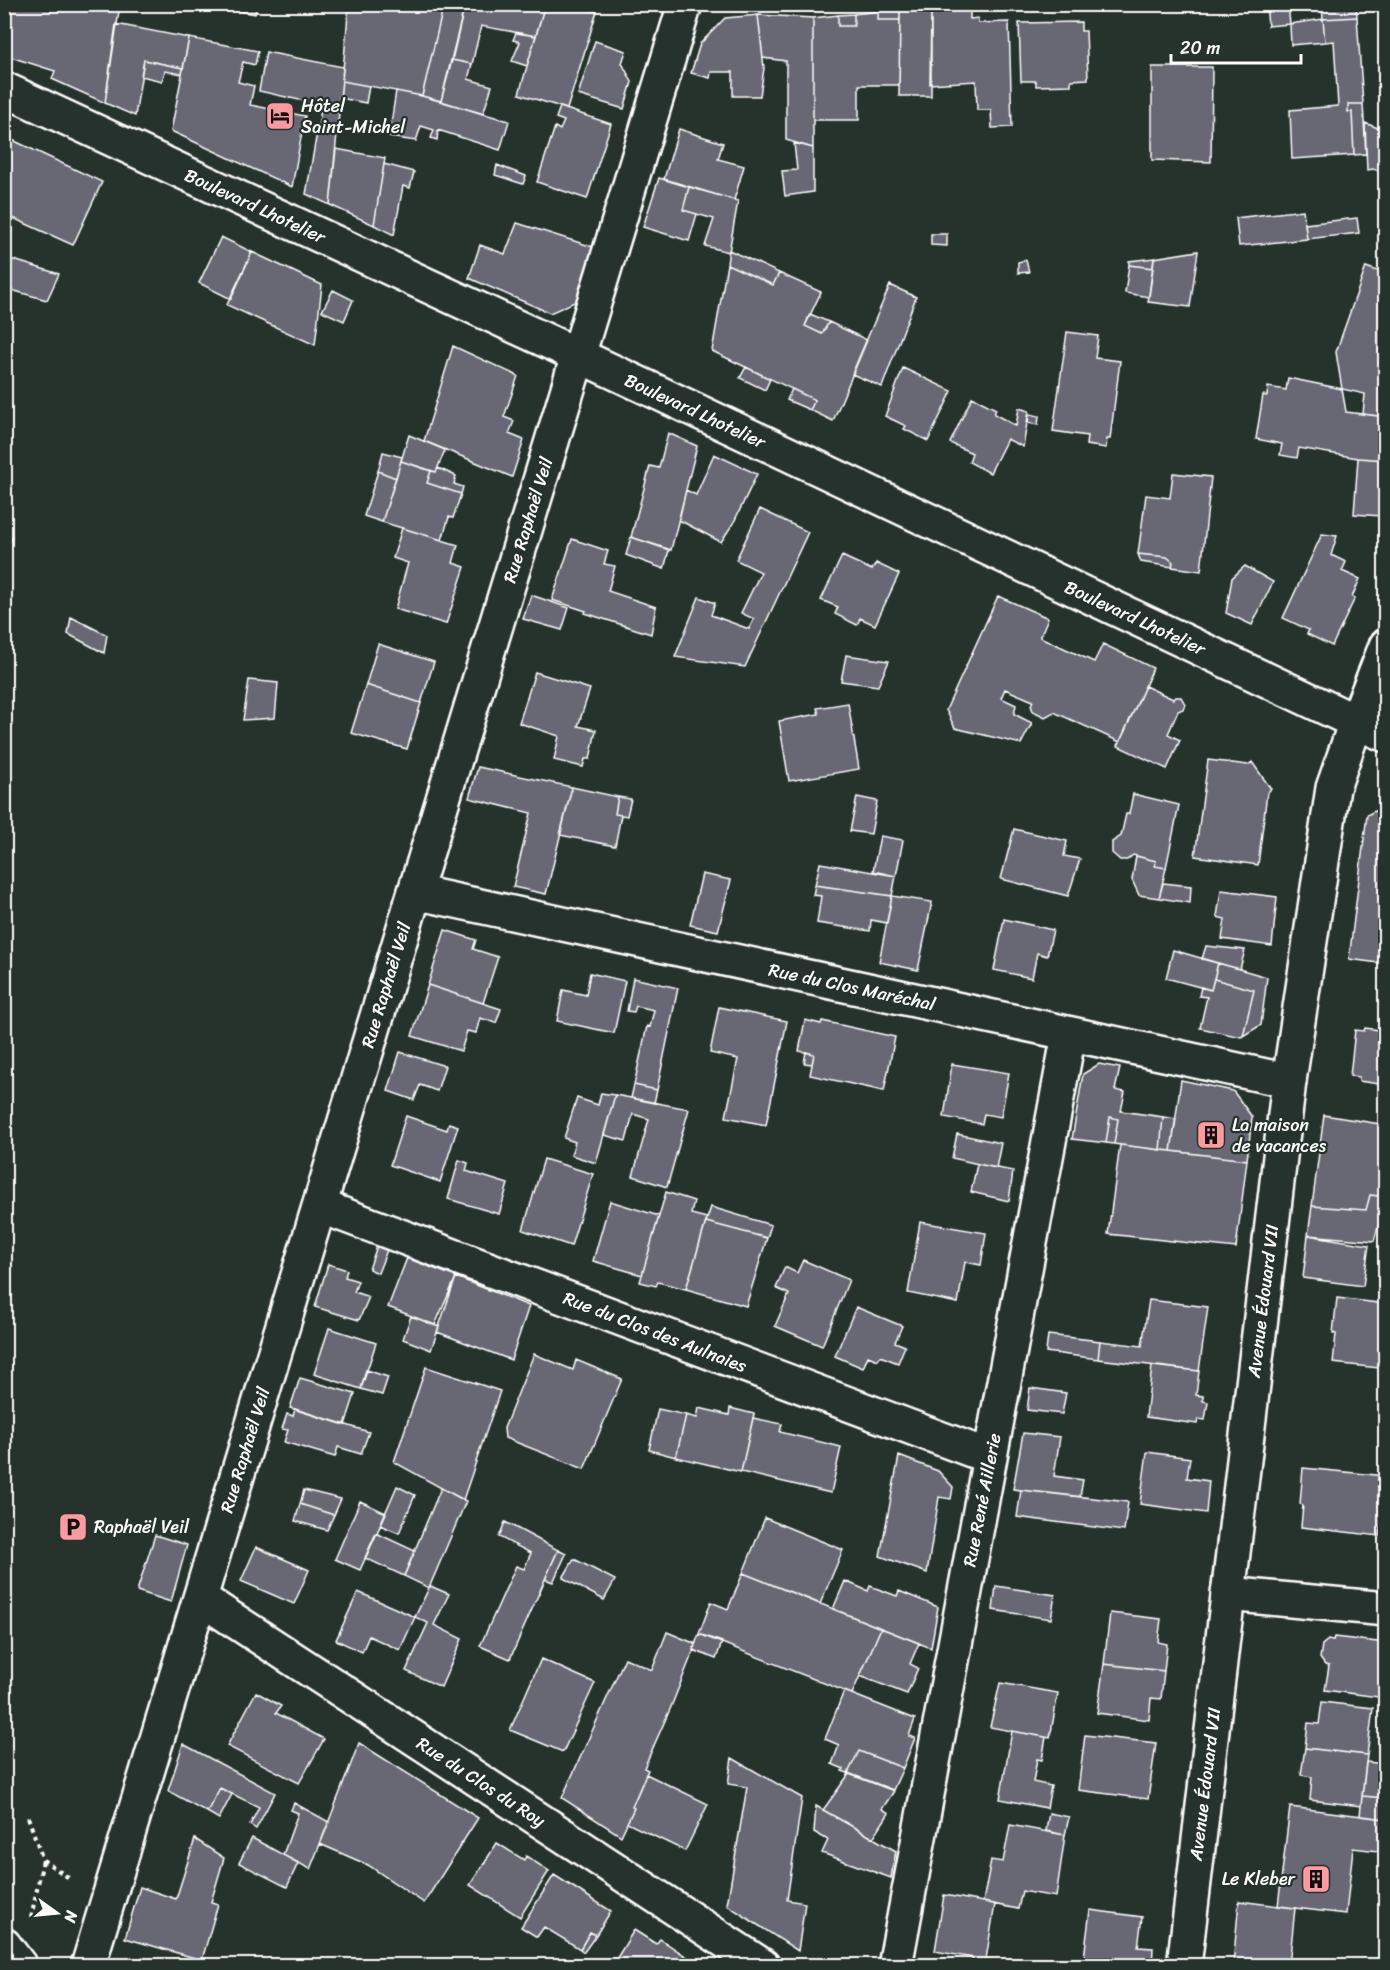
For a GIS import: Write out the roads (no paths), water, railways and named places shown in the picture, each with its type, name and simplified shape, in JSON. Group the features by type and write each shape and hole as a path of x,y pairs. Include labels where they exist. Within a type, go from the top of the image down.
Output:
{"street":[{"name":"Rue Raphaël Veil","path":"88,1965 685,4"},
{"name":"Boulevard Lhotelier","path":"4,89 1386,735"},
{"name":"Avenue Édouard VII","path":"1184,1965 1289,1081 1333,788 1386,646"},
{"name":"Rue du Clos Maréchal","path":"415,892 1289,1081"},
{"name":"Rue René Aillerie","path":"895,1965 1069,1034"},
{"name":"Rue du Clos des Aulnaies","path":"320,1206 990,1457"},
{"path":"1228,1594 1386,1609"},
{"name":"Rue du Clos du Roy","path":"200,1598 763,1965"}],"place":[{"name":"Hôtel Saint-Michel","path":"280,116"},
{"name":"La maison de vacances","path":"1211,1135"},
{"name":"Raphaël Veil","path":"73,1527"},
{"name":"Le Kleber","path":"1316,1879"}]}
